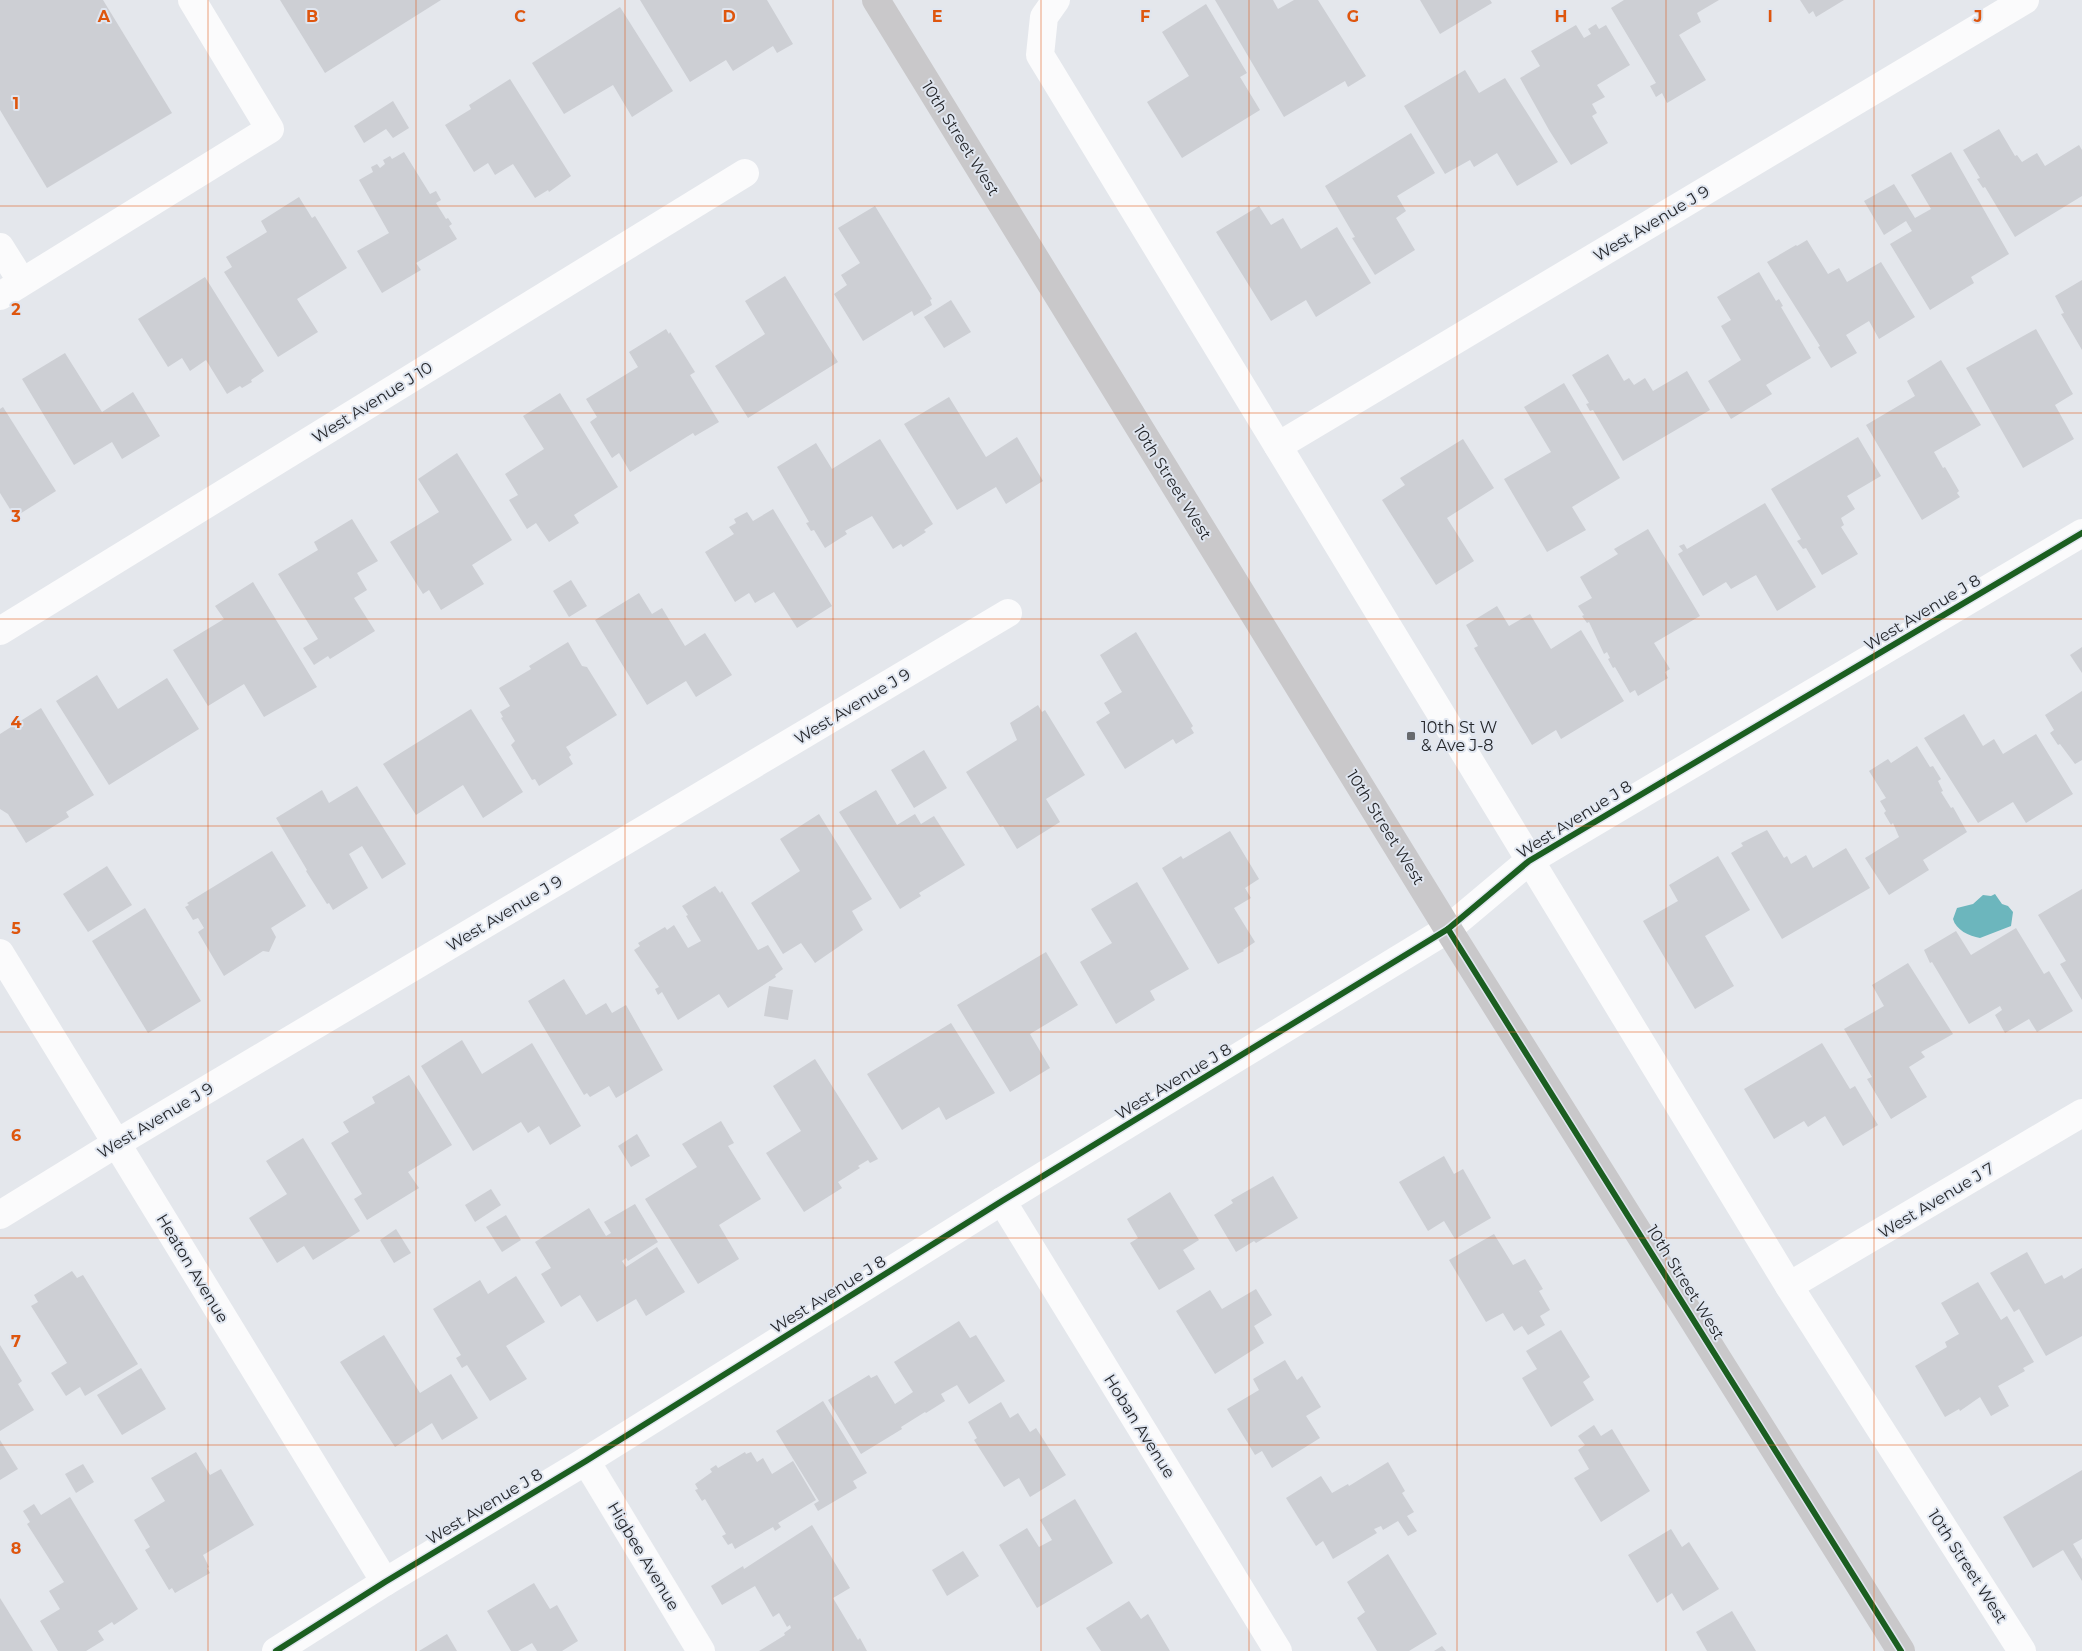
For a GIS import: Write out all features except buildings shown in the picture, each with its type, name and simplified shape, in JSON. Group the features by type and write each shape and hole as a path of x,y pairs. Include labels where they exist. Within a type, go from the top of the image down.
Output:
{"main road":[{"name":"10th Street West","path":"876,0 1448,929 1901,1651"}],"street":[{"path":"0,247 11,289 270,128 192,0"},
{"name":"West Avenue J 9","path":"1278,446 2025,0"},
{"name":"10th Street West","path":"1050,9 1040,56 1789,1286 2022,1651"},
{"name":"West Avenue J 10","path":"0,631 745,173"},
{"name":"West Avenue J 8","path":"276,1651 384,1582 586,1461 1002,1202 1448,929 1529,861 2082,533"},
{"name":"West Avenue J 9","path":"0,1214 116,1143 1008,613"},
{"name":"Heaton Avenue","path":"0,954 384,1582"},
{"name":"West Avenue J 7","path":"1789,1286 2082,1113"},
{"name":"Hoban Avenue","path":"1002,1202 1278,1651"},
{"name":"Higbee Avenue","path":"586,1461 701,1651"}],"water":[{"path":"1995,894 2002,904 2008,906 2013,912 2011,926 1980,938 1967,934 1957,926 1953,919 1957,908 1973,904 1983,895 1991,896"}],"cycle path":[{"path":"276,1651 385,1582 586,1461 1002,1201 1448,929 1529,861 2082,533"},
{"path":"1448,929 1901,1651"}],"place":[{"name":"10th St W & Ave J-8","path":"1411,736"}]}
